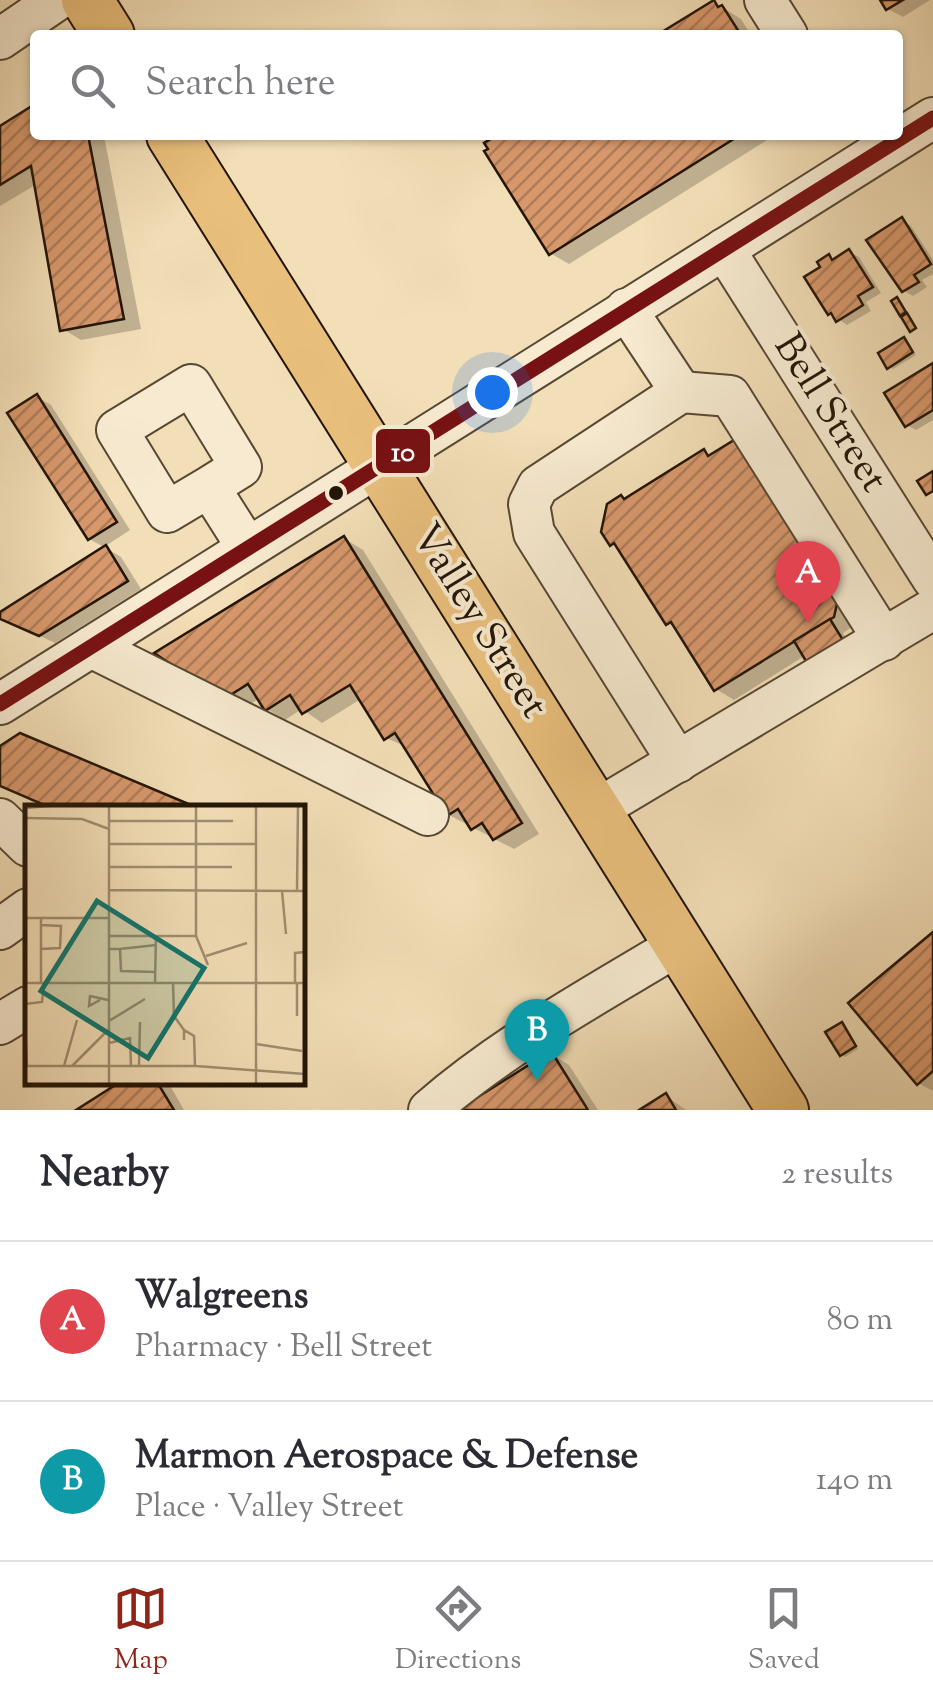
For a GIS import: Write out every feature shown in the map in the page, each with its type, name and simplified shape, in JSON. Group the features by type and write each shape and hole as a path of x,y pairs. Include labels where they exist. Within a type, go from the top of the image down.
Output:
{"main road":[{"path":"87,0 106,30"},
{"name":"Valley Street","path":"175,140 783,1110"}],"street":[{"path":"0,39 57,0"},
{"path":"765,0 784,30"},
{"path":"903,130 933,118"},
{"path":"10,687 90,647 724,249 857,148"},
{"name":"Bell Street","path":"724,249 933,578"},
{"path":"626,309 681,392"},
{"path":"678,762 534,533 529,504 538,486 681,392 730,396 884,640"},
{"path":"209,487 247,546"},
{"path":"596,810 933,609"},
{"path":"90,647 428,815"},
{"path":"0,819 25,843"},
{"path":"0,928 25,912"},
{"path":"429,1110 516,1044 680,944"},
{"path":"0,1024 25,1009"}],"building":[{"path":"714,0 718,7 722,5 738,30 665,30"},
{"path":"880,0 903,0 886,10"},
{"path":"30,107 30,140 89,140 124,319 60,331 31,166 0,185 0,126"},
{"path":"732,140 549,255 484,151 488,149 484,143"},
{"path":"902,217 931,264 914,275 919,282 902,292 866,240"},
{"path":"849,249 873,287 858,296 863,305 836,322 804,277 820,267 817,262 829,254 832,260"},
{"path":"897,297 906,312 900,316 891,301"},
{"path":"907,313 916,328 910,332 901,317"},
{"path":"904,337 913,352 887,369 878,353"},
{"path":"933,363 933,410 905,427 884,393"},
{"path":"37,394 117,522 88,540 7,413"},
{"path":"739,437 839,595 834,617 714,691 671,622 666,625 614,543 610,546 601,532 607,504 621,495 624,499 704,449 708,456"},
{"path":"933,471 933,491 926,495 917,481"},
{"path":"344,536 522,823 493,840 482,823 471,830 458,809 447,816 395,733 384,740 350,685 302,714 290,695 265,711 248,684 224,699 154,653"},
{"path":"106,545 128,581 39,636 0,619 0,612"},
{"path":"830,619 846,645 810,668 794,641"},
{"path":"20,733 191,805 44,805 0,786 0,746"},
{"path":"933,932 933,1071 917,1085 848,1003"},
{"path":"842,1022 856,1046 840,1056 825,1032"},
{"path":"551,1051 588,1110 457,1110"},
{"path":"115,1085 159,1085 174,1110 76,1110"},
{"path":"666,1093 676,1110 639,1110"}],"transit line":[{"name":"10","path":"903,137 933,118"},
{"name":"10","path":"0,704 898,140"}],"place":[{"name":"Walgreens","path":"808,623"},
{"name":"Marmon Aerospace & Defense","path":"537,1081"}]}
